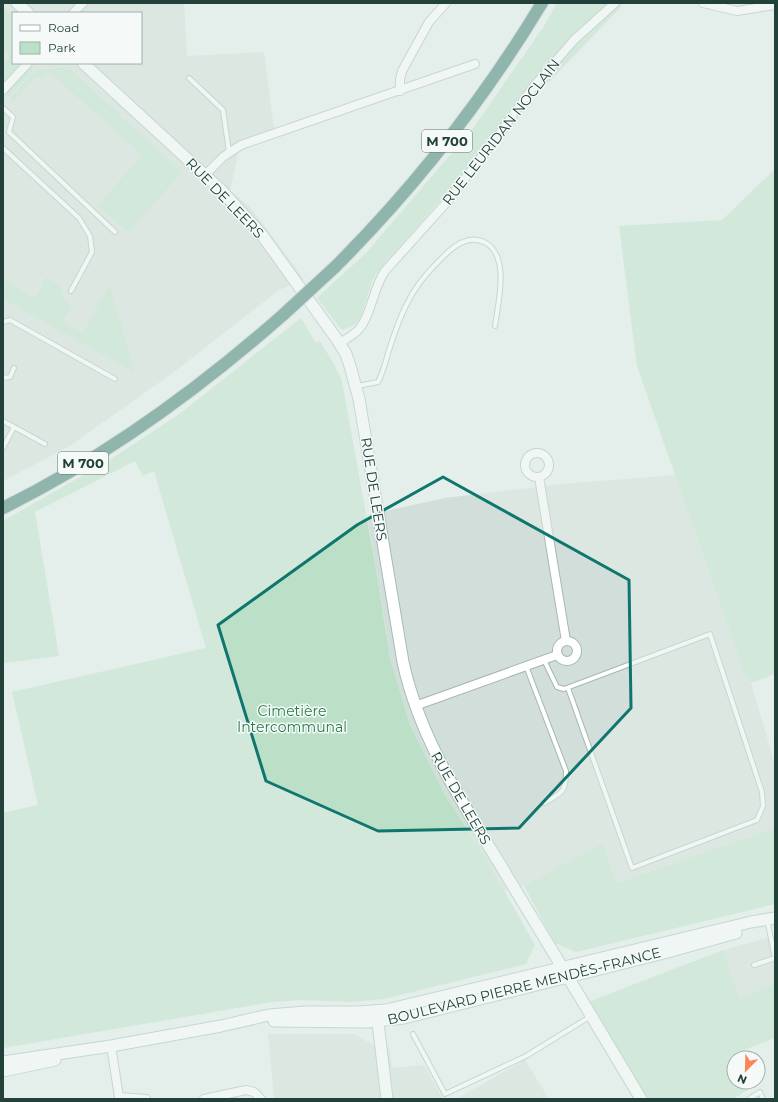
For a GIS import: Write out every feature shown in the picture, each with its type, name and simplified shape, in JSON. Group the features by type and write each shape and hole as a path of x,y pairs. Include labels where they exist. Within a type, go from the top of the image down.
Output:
{"highway":[{"name":"M 700","path":"3,508 50,483 142,426 211,375 284,314 335,267 393,206 444,145 507,58 542,3"}],"street":[{"path":"17,3 27,12"},
{"path":"74,12 82,3"},
{"path":"400,91 402,71 429,22 446,3"},
{"name":"RUE LEURIDAN NOCLAIN","path":"340,343 356,332 362,324 378,284 385,271 447,202 534,86 574,40 615,3"},
{"path":"703,3 737,11 775,5"},
{"path":"3,90 27,64"},
{"name":"RUE DE LEERS","path":"84,64 205,175 243,213 262,235 340,343 350,366 356,386 404,670 415,706 436,755 449,780 641,1099"},
{"path":"205,175 229,152 242,145 475,64"},
{"path":"539,477 566,641"},
{"path":"566,641 570,641 576,645 577,652 575,659 572,661 562,661 557,655 556,652 558,646 566,641"},
{"path":"415,706 557,655"},
{"name":"BOULEVARD PIERRE MENDÈS-FRANCE","path":"3,1062 111,1046 221,1026 278,1021 347,1023 378,1016 406,1005 562,967 771,921"},
{"name":"BOULEVARD PIERRE MENDÈS-FRANCE","path":"378,1016 404,1018 664,953 771,921"},
{"path":"378,1016 387,1099"},
{"path":"111,1046 119,1098 146,1099"},
{"name":"BOULEVARD PIERRE MENDÈS-FRANCE","path":"3,1071 111,1046"},
{"path":"204,1099 246,1090 254,1092 261,1099"}],"lane":[{"path":"189,78 223,110 229,152"},
{"path":"3,108 13,117 9,132 115,232"},
{"path":"3,148 79,218 90,236 92,252 71,291"},
{"path":"356,386 378,382 408,301 436,263 462,242 470,239 483,241 492,247 499,258 500,275 495,326"},
{"path":"3,322 10,320 114,379"},
{"path":"3,378 10,377 14,368"},
{"path":"3,421 45,444"},
{"path":"3,448 14,427"},
{"path":"544,660 557,687 564,689 710,634 762,792 763,806 757,820 632,868 568,688"},
{"path":"526,666 566,771 566,784 561,794 544,803"},
{"path":"754,964 775,958 771,921"},
{"path":"413,1034 445,1094 526,1056 591,1016"},
{"path":"749,1099 760,1092 763,1099"}],"highlighted area":[{"path":"443,477 629,580 631,708 519,828 378,831 266,781 218,625 357,525"}],"shaded area":[{"path":"3,3 184,3 187,56 264,52 274,129 240,141 230,190 251,208 304,279 279,290 170,375 68,447 3,481"},
{"path":"675,475 744,672 751,683 775,764 775,828 617,883 602,845 524,886 504,890 484,855 445,795 410,725 390,658 367,515 445,498 562,484"},
{"path":"775,936 775,984 739,998 723,950"},
{"path":"268,1034 355,1034 376,1047 389,1046 392,1068 424,1065 443,1099 274,1099"},
{"path":"525,1060 549,1099 456,1099"}],"green space":[{"path":"557,3 622,3 620,8 542,89 485,145 450,190 380,269 373,279 360,319 354,325 343,330 317,298 367,252 474,127 544,26"},
{"path":"3,7 12,15 12,64 21,64 3,84 3,62 9,56 3,50"},
{"path":"31,67 34,69 8,97 6,94"},
{"path":"68,67 182,172 129,232 97,206 142,155 49,72 42,80 37,76 12,103 9,100 36,70"},
{"path":"775,169 775,674 751,683 744,672 637,366 619,226 722,220"},
{"path":"46,277 56,283 60,288 62,291 62,299 72,305 63,321 83,333 110,284 134,372 3,299 3,280 35,298"},
{"name":"Cimetière Intercommunal","path":"301,318 316,343 319,340 341,378 377,575 390,658 410,725 445,795 484,855 535,945 526,964 384,999 353,1002 301,1000 272,1002 3,1048 3,813 38,805 12,692 206,648 154,471 143,476 135,461 35,512 59,656 3,663 3,521 108,461 178,415"},
{"path":"775,828 775,904 576,952 555,943 524,886 602,844 617,883"},
{"path":"723,950 739,998 775,984 775,1038 744,1050 726,1050 726,1090 747,1090 733,1099 648,1099 588,1002"}]}
